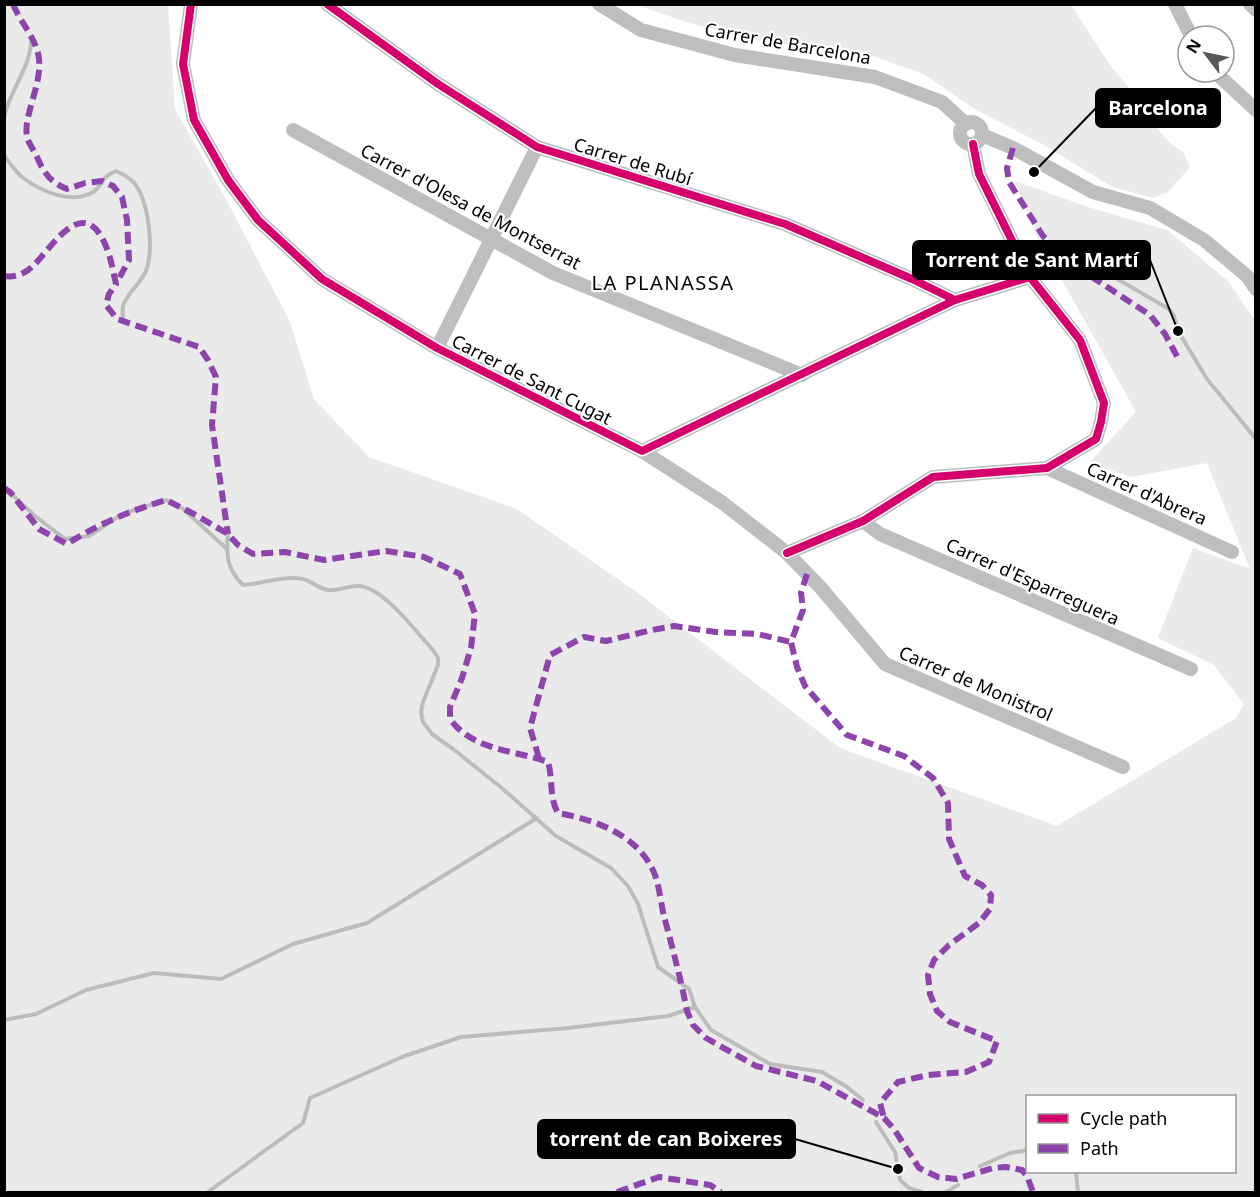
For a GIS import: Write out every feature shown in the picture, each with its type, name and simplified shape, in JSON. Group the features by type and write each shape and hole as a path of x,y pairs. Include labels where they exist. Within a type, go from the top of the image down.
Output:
{"street":[{"name":"Carrer de Sant Cugat","path":"191,4 183,64 194,120 228,180 258,220 322,279 437,348 642,451 723,503 787,553"},
{"name":"Carrer de Rubí","path":"327,4 438,84 537,147 785,224 956,300"},
{"name":"Carrer de Barcelona","path":"599,4 641,30 725,52 875,77 942,102 966,124 961,129 961,137 965,142 978,140"},
{"path":"1175,4 1185,24"},
{"path":"1250,4 1256,10"},
{"path":"1228,84 1256,110"},
{"name":"Carrer d'Olesa de Montserrat","path":"293,130 553,273 802,375"},
{"path":"787,553 863,521 933,477 1047,468 1096,439 1104,403 1080,340 1030,277 979,174 978,140 1000,141 1093,192 1150,208 1204,240 1247,276 1256,289"},
{"path":"437,348 537,147"},
{"path":"642,451 956,300 1030,277"},
{"name":"Carrer d'Abrera","path":"1047,468 1232,552"},
{"name":"Carrer d'Esparreguera","path":"863,521 891,538 1191,669"},
{"name":"Carrer de Monistrol","path":"787,553 821,588 885,663 1123,767"}],"shaded area":[{"path":"5,4 168,5 175,109 228,203 290,322 314,399 369,457 517,509 638,593 840,748 1057,826 1236,718 1244,704 1214,665 1158,638 1193,548 1250,569 1207,463 1131,477 1089,463 1136,412 1036,234 1015,181 1088,207 1167,230 1228,281 1256,322 1255,1192 5,1192"},
{"path":"637,5 1071,5 1112,68 1144,105 1160,132 1183,152 1190,167 1168,192 1153,198 1123,190 1109,185 1044,145 976,110 924,74 861,52 770,43 689,23"}],"waterway":[{"path":"4,117 28,60 31,40"},
{"path":"4,155 22,177 56,195 84,196 96,190 107,176 116,171 135,184 147,214 150,251 146,271 123,306 123,320"},
{"path":"1084,252 1114,277 1169,309 1174,316 1178,331 1207,379 1256,439"},
{"path":"4,487 35,516 65,539 89,536 122,514 166,500 182,508 227,549"},
{"path":"228,534 229,562 243,585 295,578 306,580 328,590 360,586 370,589 390,603 438,658 438,665 421,712 423,722 432,734 503,789 556,836 611,868 628,886 638,904 658,967 689,989 695,1007 711,1030 770,1064 822,1072 863,1100"},
{"path":"4,1020 36,1014 86,990 154,973 221,979 293,944 367,923 537,818"},
{"path":"208,1192 303,1123 310,1098 402,1057 461,1037 568,1028 668,1016 695,1007"},
{"path":"876,1122 895,1152 900,1180 909,1188 922,1192"},
{"path":"980,1166 1010,1153 1026,1150"},
{"path":"1076,1173 1078,1192"},
{"path":"946,1192 958,1185"}],"marked path":[{"path":"13,4 38,52 38,79 26,128 27,136 42,168 52,180 67,189 85,183 102,181 113,186 122,197 127,220 129,260 116,284"},
{"path":"1013,148 1007,168 1009,182 1043,236 1069,262 1150,315 1165,334 1179,360"},
{"path":"4,276 17,276 28,270 68,229 78,224 87,224 96,230 109,254 116,284 109,294 106,305 117,319 199,347 216,377 212,425 228,534"},
{"path":"4,488 11,493 39,529 67,544 90,530 166,500 228,534 238,545 253,554 285,552 324,560 386,551 424,557 460,574 475,614 471,648 450,707 450,719 459,730 482,744 548,762 553,801 558,813 588,820 616,832 628,840 648,861 657,880 687,1011 693,1025 706,1038 756,1066 817,1081 884,1118 894,1129 919,1168 938,1177 956,1179 993,1168 1006,1167 1022,1170 1033,1192"},
{"path":"807,574 801,593 803,610 791,642 797,667 805,686 847,735 904,756 933,778 948,803 949,839 965,876 982,885 991,895 990,909 979,923 949,945 934,960 928,975 930,994 937,1011 950,1022 997,1041 989,1062 966,1072 928,1075 898,1082 880,1103 884,1118"},
{"path":"539,758 530,728 550,655 584,637 606,641 674,626 716,632 757,634 791,642"},
{"path":"617,1192 659,1177 710,1185 721,1192"}],"cycle path":[{"path":"191,4 183,64 194,120 228,180 258,220 322,279 437,348 642,451 955,300 1030,277"},
{"path":"327,4 438,84 537,147 785,224 955,300"},
{"path":"787,553 863,521 933,477 1047,468 1096,439 1104,403 1080,340 1030,277 979,174 973,144"}],"place":[{"name":"Barcelona","path":"1034,172"},
{"name":"Torrent de Sant Martí","path":"1178,331"},
{"name":"torrent de can Boixeres","path":"898,1169"}],"district":[{"name":"LA PLANASSA","path":"663,282"}]}
